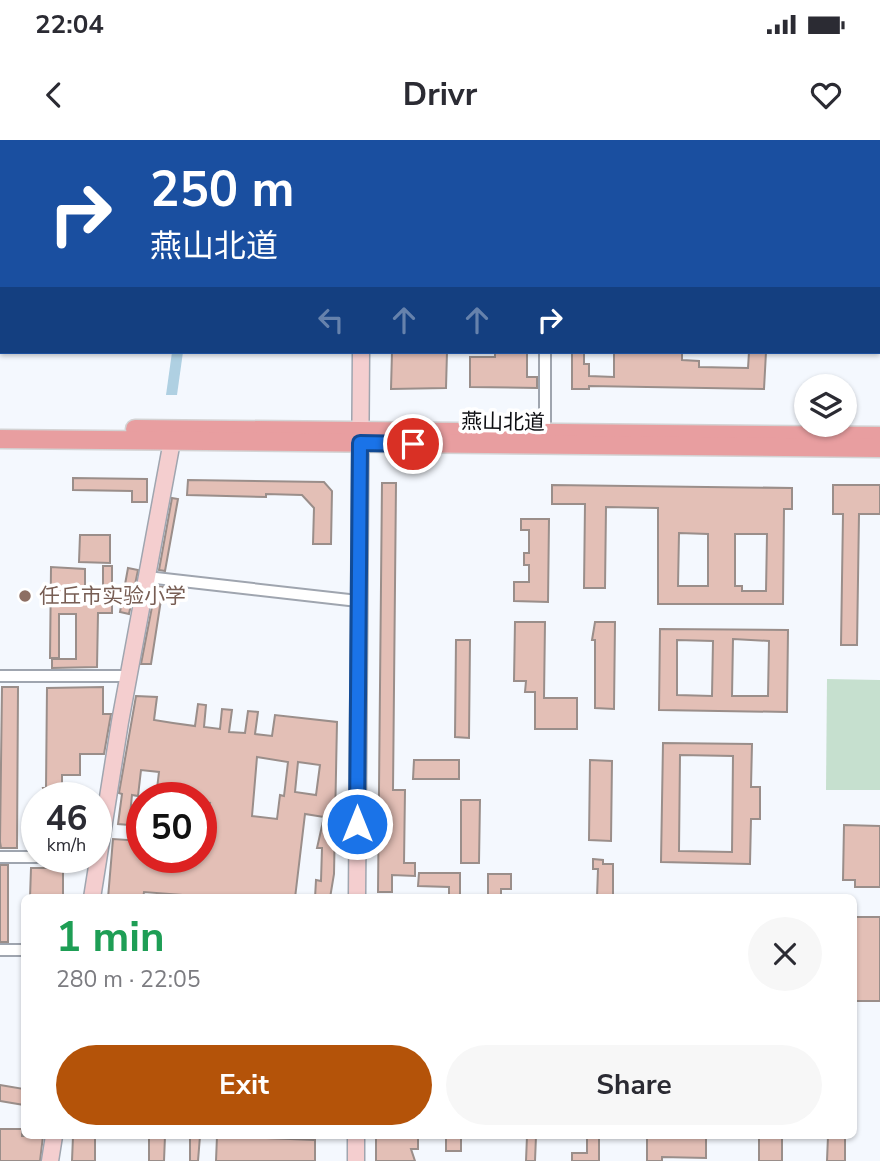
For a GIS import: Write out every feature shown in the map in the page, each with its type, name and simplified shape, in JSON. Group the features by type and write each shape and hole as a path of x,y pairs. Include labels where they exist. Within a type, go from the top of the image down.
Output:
{"main road":[{"path":"357,894 361,354"},
{"name":"燕山北道","path":"0,427 880,448"},
{"name":"燕山北道","path":"0,439 172,441 545,432 880,436"},
{"path":"110,782 172,441"},
{"path":"92,894 95,873"},
{"path":"50,1161 54,1139"},
{"path":"356,1139 356,1161"}],"street":[{"path":"545,354 545,432"},
{"path":"147,578 358,601"},
{"path":"0,676 128,676"},
{"path":"0,857 21,857"},
{"path":"0,950 21,950"}],"green space":[{"path":"827,679 880,680 880,790 826,790"}],"water":[{"path":"172,354 183,354 177,395 166,395"}],"building":[{"path":"392,354 447,354 446,388 391,389"},
{"path":"495,354 527,354 527,377 537,377 537,388 470,387 470,357 495,357"},
{"path":"572,354 584,354 584,364 589,364 589,376 614,377 614,354 682,354 682,360 699,361 699,367 748,368 749,354 766,354 764,389 589,386 589,389 572,389"},
{"path":"73,478 147,479 147,502 132,502 132,491 73,490"},
{"path":"188,480 324,482 332,491 331,544 313,544 314,508 302,495 187,495"},
{"path":"382,483 396,483 393,790 405,790 404,863 415,863 415,876 392,875 392,892 378,892"},
{"path":"552,485 792,488 792,509 784,509 783,604 658,604 658,508 606,507 605,588 584,588 585,504 552,504","holes":["679,533 708,534 708,586 678,586","735,534 767,534 766,591 742,591 742,586 735,586"]},
{"path":"833,485 880,485 880,514 859,514 857,645 841,645 843,514 833,514"},
{"path":"172,498 178,499 165,571 159,570"},
{"path":"521,519 549,519 548,602 514,601 514,582 529,582 529,565 524,565 524,553 529,553 529,530 521,530"},
{"path":"80,535 110,535 110,563 79,562"},
{"path":"103,566 112,566 112,613 98,613 97,667 52,668 52,659 76,659 76,614 59,614 59,658 50,658 51,567 85,569 85,601 103,602"},
{"path":"128,568 138,570 129,614 120,612"},
{"path":"156,586 163,587 151,664 141,664"},
{"path":"515,622 545,622 544,698 577,698 577,729 535,729 535,692 525,692 526,681 514,681"},
{"path":"595,622 615,622 614,709 595,708 595,640 592,640"},
{"path":"660,629 788,630 787,712 659,710","holes":["733,639 769,641 768,696 732,696","677,640 713,641 712,696 677,695"]},
{"path":"456,640 470,640 469,738 455,737"},
{"path":"2,687 18,687 17,848 1,848 0,842"},
{"path":"103,687 103,714 111,714 104,754 80,754 80,775 62,775 62,782 46,782 47,688"},
{"path":"136,696 157,697 154,720 173,723 195,726 198,704 206,705 204,727 220,729 222,709 232,710 229,732 245,733 248,711 258,712 255,734 272,736 275,715 337,722 334,874 331,894 315,894 316,880 321,881 322,848 317,848 324,817 305,814 295,894 108,894 113,839 126,840 126,873 217,873 217,782 158,782 159,772 141,770 140,782 126,782 126,825 118,824 122,794 119,793","holes":["257,757 288,762 284,796 280,795 277,819 252,816","298,762 320,765 316,795 295,792"]},
{"path":"663,743 752,744 751,787 760,787 760,819 751,819 750,864 661,862","holes":["680,755 733,756 732,852 679,851"]},
{"path":"414,760 459,760 459,779 413,779"},
{"path":"590,760 612,761 611,841 589,840"},
{"path":"461,800 480,800 479,863 461,863"},
{"path":"844,825 880,826 880,887 855,887 855,880 843,880"},
{"path":"593,859 603,860 603,864 613,864 613,894 597,894 598,869 593,869"},
{"path":"0,865 8,865 8,942 0,942"},
{"path":"31,873 63,873 63,894 30,894"},
{"path":"419,873 460,873 460,894 449,894 449,887 418,886"},
{"path":"488,874 511,874 511,889 501,889 501,894 488,894"},
{"path":"857,917 880,917 880,1001 857,1001"},
{"path":"0,1085 21,1088 21,1104 0,1101"},
{"path":"0,1129 21,1129 21,1139 43,1139 40,1161 0,1161"},
{"path":"73,1139 95,1139 95,1161 72,1161"},
{"path":"149,1139 165,1139 164,1161 149,1161"},
{"path":"190,1139 200,1139 198,1161 190,1161"},
{"path":"217,1139 315,1140 315,1161 216,1161"},
{"path":"376,1139 418,1139 418,1149 411,1149 415,1161 376,1161"},
{"path":"446,1139 461,1139 461,1151 446,1151"},
{"path":"527,1139 536,1139 535,1161 526,1161"},
{"path":"587,1139 599,1139 599,1161 572,1161 572,1153 587,1153"},
{"path":"647,1139 706,1139 706,1158 662,1157 662,1161 647,1161"},
{"path":"759,1139 782,1139 782,1161 759,1161"},
{"path":"828,1139 845,1139 845,1161 827,1161"}],"place":[{"name":"任丘市实验小学","path":"25,596"}],"route":[{"path":"357,824 360,443 413,444"}]}
